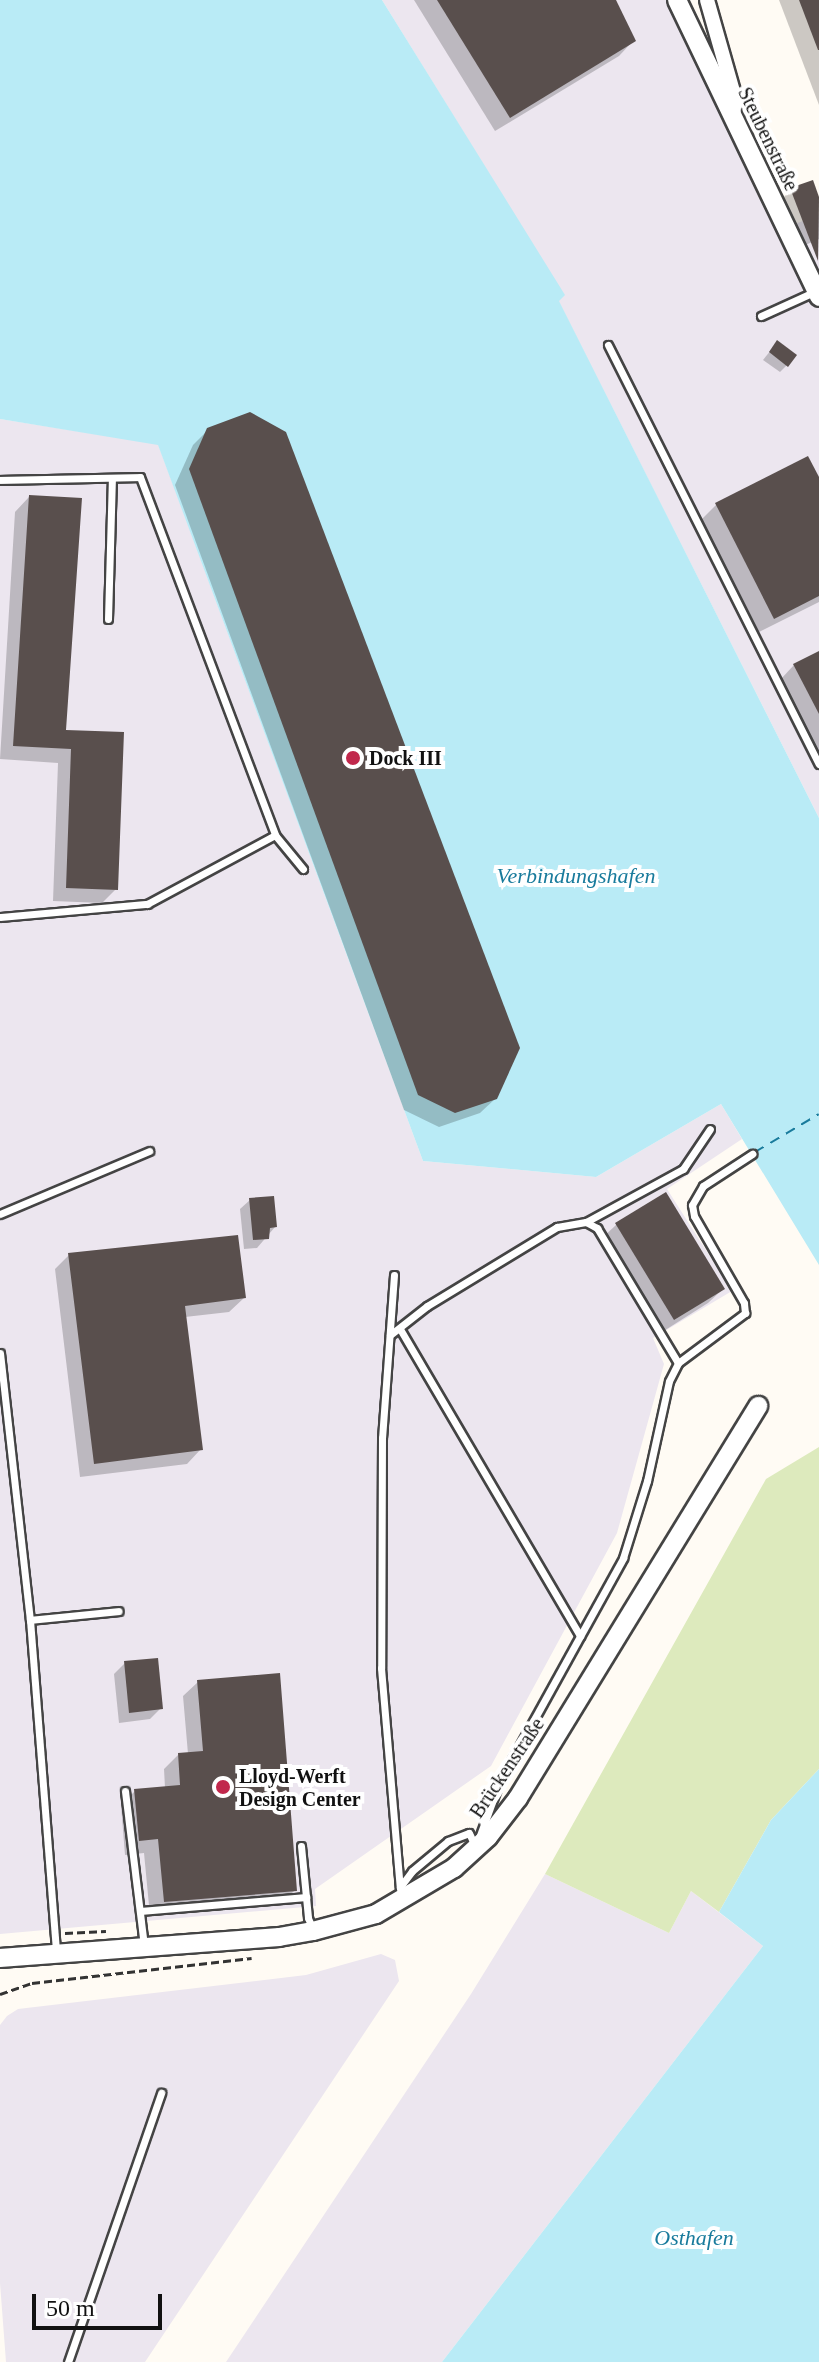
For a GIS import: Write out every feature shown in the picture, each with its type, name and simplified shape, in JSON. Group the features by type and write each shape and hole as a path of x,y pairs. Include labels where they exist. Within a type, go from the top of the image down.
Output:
{"street":[{"name":"Steubenstraße","path":"677,0 818,294"},
{"path":"707,0 735,98 733,117"},
{"name":"Brückenstraße","path":"8,1958 279,1937 313,1931 376,1914 400,1895 454,1868 476,1848 518,1798 758,1406"},
{"path":"0,1972 8,1958"}],"lane":[{"path":"761,316 818,294"},
{"path":"608,345 819,764"},
{"path":"0,480 140,477 275,835 303,869"},
{"path":"108,619 112,480"},
{"path":"0,917 147,904 275,835"},
{"path":"390,1335 427,1306 557,1227 586,1222 683,1169 710,1129"},
{"path":"0,1214 149,1151"},
{"path":"476,1848 499,1783 623,1558 635,1528 669,1381 678,1363 745,1313 744,1303 694,1216 692,1205 703,1186 752,1154"},
{"path":"586,1222 597,1228 678,1363"},
{"path":"394,1275 382,1438 381,1668 400,1895"},
{"path":"400,1329 580,1636"},
{"path":"0,1353 30,1620 56,1953"},
{"path":"30,1620 119,1611"},
{"path":"125,1791 144,1946"},
{"path":"301,1846 313,1931"},
{"path":"140,1911 306,1897"},
{"path":"68,2362 161,2093"}],"shaded area":[{"path":"382,0 684,0 792,225 819,215 819,818 558,300 564,295"},
{"path":"0,419 158,444 423,1161 596,1177 721,1104 742,1139 667,1189 732,1291 653,1338 664,1364 617,1533 491,1766 315,1889 316,1906 0,1934"},
{"path":"545,1874 669,1933 691,1891 763,1946 442,2362 226,2362 471,1994"},
{"path":"381,1954 395,1960 399,1981 145,2362 6,2362 0,2283 0,2025 7,2016 18,2009 306,1975"}],"green space":[{"path":"819,1447 819,1769 771,1820 719,1912 691,1891 669,1933 545,1874 766,1479"}],"water":[{"name":"Verbindungshafen","path":"0,0 382,0 565,295 559,301 819,818 819,1265 721,1104 596,1177 423,1161 158,445 0,419"},
{"name":"Osthafen","path":"819,1769 819,2362 442,2362 763,1946 719,1912 771,1820"}],"building":[{"path":"437,0 616,0 636,41 510,118"},
{"path":"799,0 819,0 819,50 818,50"},
{"path":"813,180 819,197 818,261 790,188"},
{"path":"777,340 797,355 788,367 769,352"},
{"name":"Dock III","path":"250,412 286,432 520,1048 497,1099 455,1113 418,1095 189,469 207,428"},
{"path":"808,456 819,477 819,596 774,619 715,503"},
{"path":"29,495 82,498 66,730 124,732 118,890 66,888 71,749 13,746"},
{"path":"819,651 819,714 793,664"},
{"path":"666,1192 725,1289 674,1320 615,1223"},
{"path":"274,1196 277,1227 270,1228 269,1239 253,1240 249,1198"},
{"path":"238,1235 246,1298 185,1306 203,1450 94,1464 68,1253"},
{"path":"158,1658 163,1709 129,1713 124,1661"},
{"name":"Lloyd-Werft Design Center","path":"280,1673 297,1891 164,1902 158,1839 139,1841 134,1789 180,1785 178,1753 203,1751 197,1680"}],"ferry route":[{"path":"755,1152 819,1114"}],"place":[{"name":"Dock III","path":"353,758"},
{"name":"Lloyd-Werft Design Center","path":"223,1787"}]}
